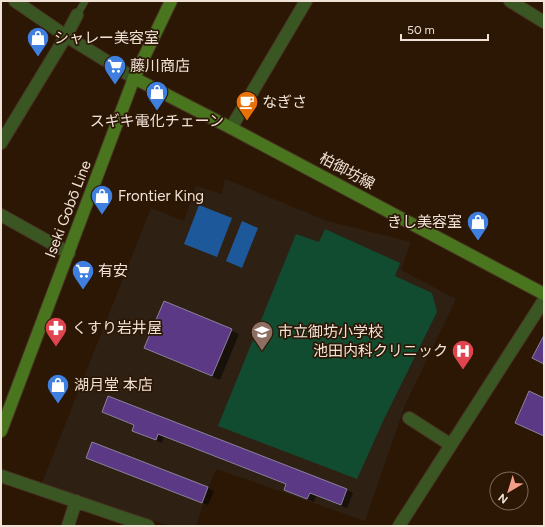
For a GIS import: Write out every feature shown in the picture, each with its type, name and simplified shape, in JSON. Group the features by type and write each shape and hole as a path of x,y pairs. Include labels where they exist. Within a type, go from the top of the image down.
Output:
{"main road":[{"name":"Iseki Gobō Line","path":"1,431 134,78 171,1"},
{"name":"柏御坊線","path":"134,78 544,294"}],"street":[{"path":"15,1 66,36 134,78"},
{"path":"231,128 306,1"},
{"path":"510,1 544,22"},
{"path":"1,143 78,15"},
{"path":"1,215 69,253"},
{"path":"399,526 544,300"},
{"path":"409,418 451,445"},
{"path":"1,476 148,526"},
{"path":"68,526 76,501"}],"lane":[{"path":"78,15 85,1"}],"shaded area":[{"name":"市立御坊小学校","path":"225,179 327,221 411,242 401,270 456,299 405,405 365,521 217,469 213,475 196,526 170,526 42,483 151,208 184,221 196,186 222,194"}],"green space":[{"path":"325,229 400,263 395,276 432,293 437,312 384,419 357,479 218,426 296,234 319,242"}],"water":[{"path":"199,205 232,218 217,257 184,244"},
{"path":"242,221 258,228 242,268 226,261"}],"building":[{"path":"164,301 232,329 212,376 144,348"},
{"path":"544,335 544,364 532,358"},
{"path":"529,391 544,398 544,436 515,423"},
{"path":"108,396 347,489 341,505 310,493 307,499 284,490 286,484 158,434 156,440 132,431 134,425 102,412"},
{"path":"92,442 208,487 202,503 86,458"}],"place":[{"name":"シャレー美容室","path":"38,58"},
{"name":"藤川商店","path":"115,86"},
{"name":"スギキ電化チェーン","path":"157,112"},
{"name":"なぎさ","path":"247,122"},
{"name":"Frontier King","path":"102,216"},
{"name":"きし美容室","path":"478,242"},
{"name":"有安","path":"83,290"},
{"name":"くすり岩井屋","path":"56,348"},
{"name":"市立御坊小学校","path":"262,352"},
{"name":"池田内科クリニック","path":"463,370"},
{"name":"湖月堂 本店","path":"58,404"}]}
